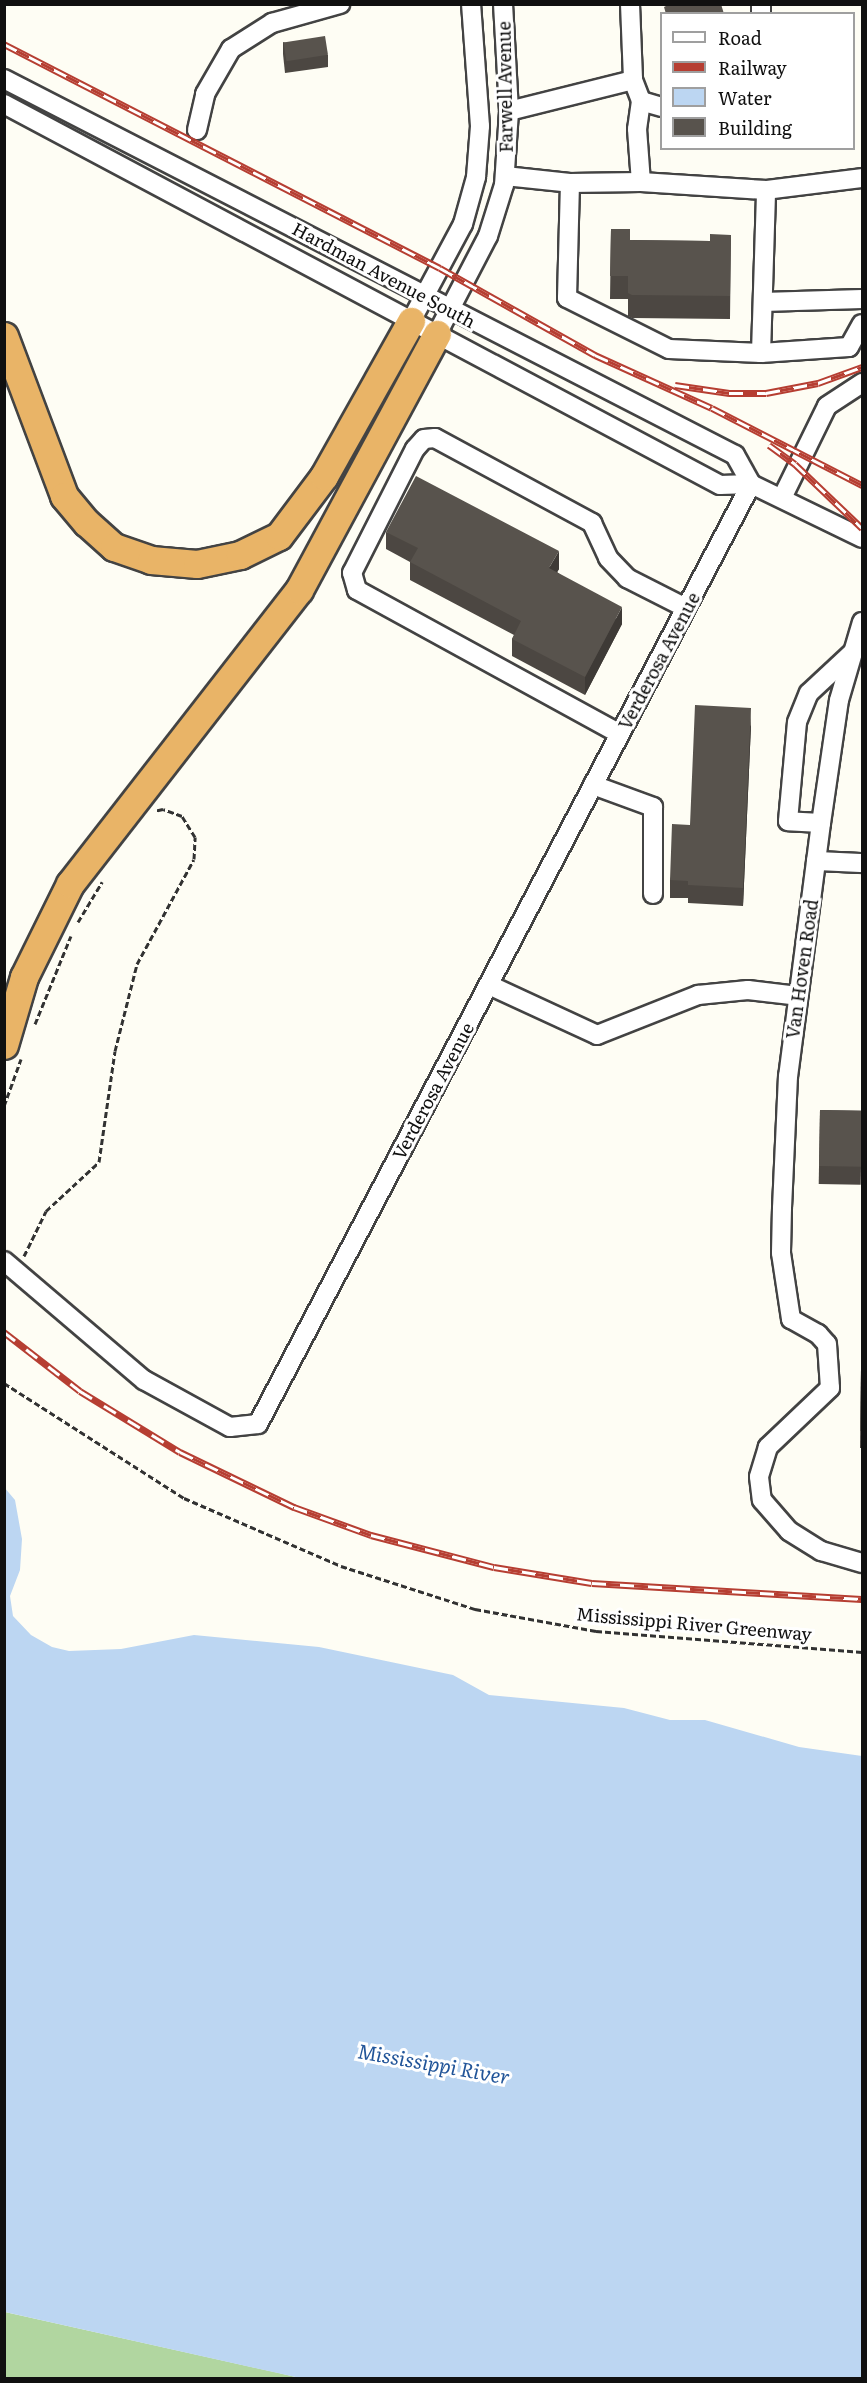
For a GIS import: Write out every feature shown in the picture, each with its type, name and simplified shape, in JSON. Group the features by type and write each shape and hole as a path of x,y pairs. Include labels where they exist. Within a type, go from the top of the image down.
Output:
{"highway":[{"path":"4,336 64,496 87,523 114,547 151,560 197,564 240,555 279,537 324,476 411,321"},
{"path":"14,1047 24,977 70,884 299,590 437,334"}],"street":[{"path":"197,130 205,94 231,49 272,23 340,4"},
{"name":"Farwell Avenue","path":"411,321 463,224 476,177 480,126 471,4"},
{"name":"Farwell Avenue","path":"437,334 488,236 505,176 509,111 503,4"},
{"path":"630,4 633,80 641,101 637,129 641,182"},
{"name":"Hardman Avenue South","path":"4,79 735,455 751,484"},
{"path":"509,111 633,80"},
{"path":"641,101 660,106"},
{"name":"Hardman Avenue South","path":"4,104 720,485 751,484 862,538"},
{"path":"505,176 570,183 641,182 766,190 862,178"},
{"path":"570,183 567,298 669,350 761,353 849,347 862,324"},
{"path":"761,353 766,190"},
{"path":"763,302 862,299"},
{"path":"782,498 827,406 862,383"},
{"path":"620,734 357,590 352,573 415,449 424,439 435,438 592,523 608,558 627,578 686,608"},
{"name":"Verderosa Avenue","path":"12,1267 144,1380 230,1427 258,1424 751,484"},
{"name":"Van Hoven Road","path":"862,622 839,700 788,1076 781,1253 791,1319 818,1334 827,1344 830,1388 768,1447 759,1477 762,1500 789,1531 820,1551 862,1563"},
{"path":"821,823 788,821 797,722 809,693 853,652"},
{"path":"593,785 653,807 653,894"},
{"path":"816,861 862,863"},
{"path":"489,985 597,1035 698,995 748,990 798,996"}],"path":[{"path":"12,1267 46,1211 99,1162 114,1051 137,964 194,860 195,837 182,816 163,809 153,812"},
{"path":"33,1028 73,929 108,872"},
{"path":"5,1104 14,1047"},
{"name":"Mississippi River Greenway","path":"4,1383 184,1498 341,1566 464,1606 596,1631 862,1652"}],"green space":[{"path":"5,2312 279,2373 300,2378 5,2378"}],"water":[{"name":"Mississippi River","path":"4,1487 15,1500 22,1539 20,1570 10,1596 13,1616 31,1635 52,1647 69,1651 121,1649 194,1635 319,1647 453,1675 489,1695 624,1708 670,1720 705,1720 799,1747 862,1756 862,2378 300,2378 5,2312"}],"building":[{"path":"670,4 721,4 723,12 665,12 664,7"},
{"path":"325,36 328,55 286,61 284,43"},
{"path":"611,229 630,229 630,240 710,241 710,234 731,235 730,296 632,295 628,293 628,276 610,276"},
{"path":"416,476 559,551 549,568 622,607 585,677 512,639 521,621 410,562 418,548 386,532"},
{"path":"695,705 751,708 743,888 688,885 688,881 670,880 672,824 690,825"},
{"path":"820,1110 862,1111 861,1167 819,1166"},
{"path":"861,1369 862,1431 860,1431"}],"railway":[{"path":"4,44 440,268 595,355 712,408 862,485"},
{"path":"675,385 729,393 766,393 818,383 862,367"},
{"path":"769,445 795,464 862,528"},
{"path":"4,1332 80,1391 180,1452 294,1507 371,1535 494,1567 592,1583 862,1599"}]}
